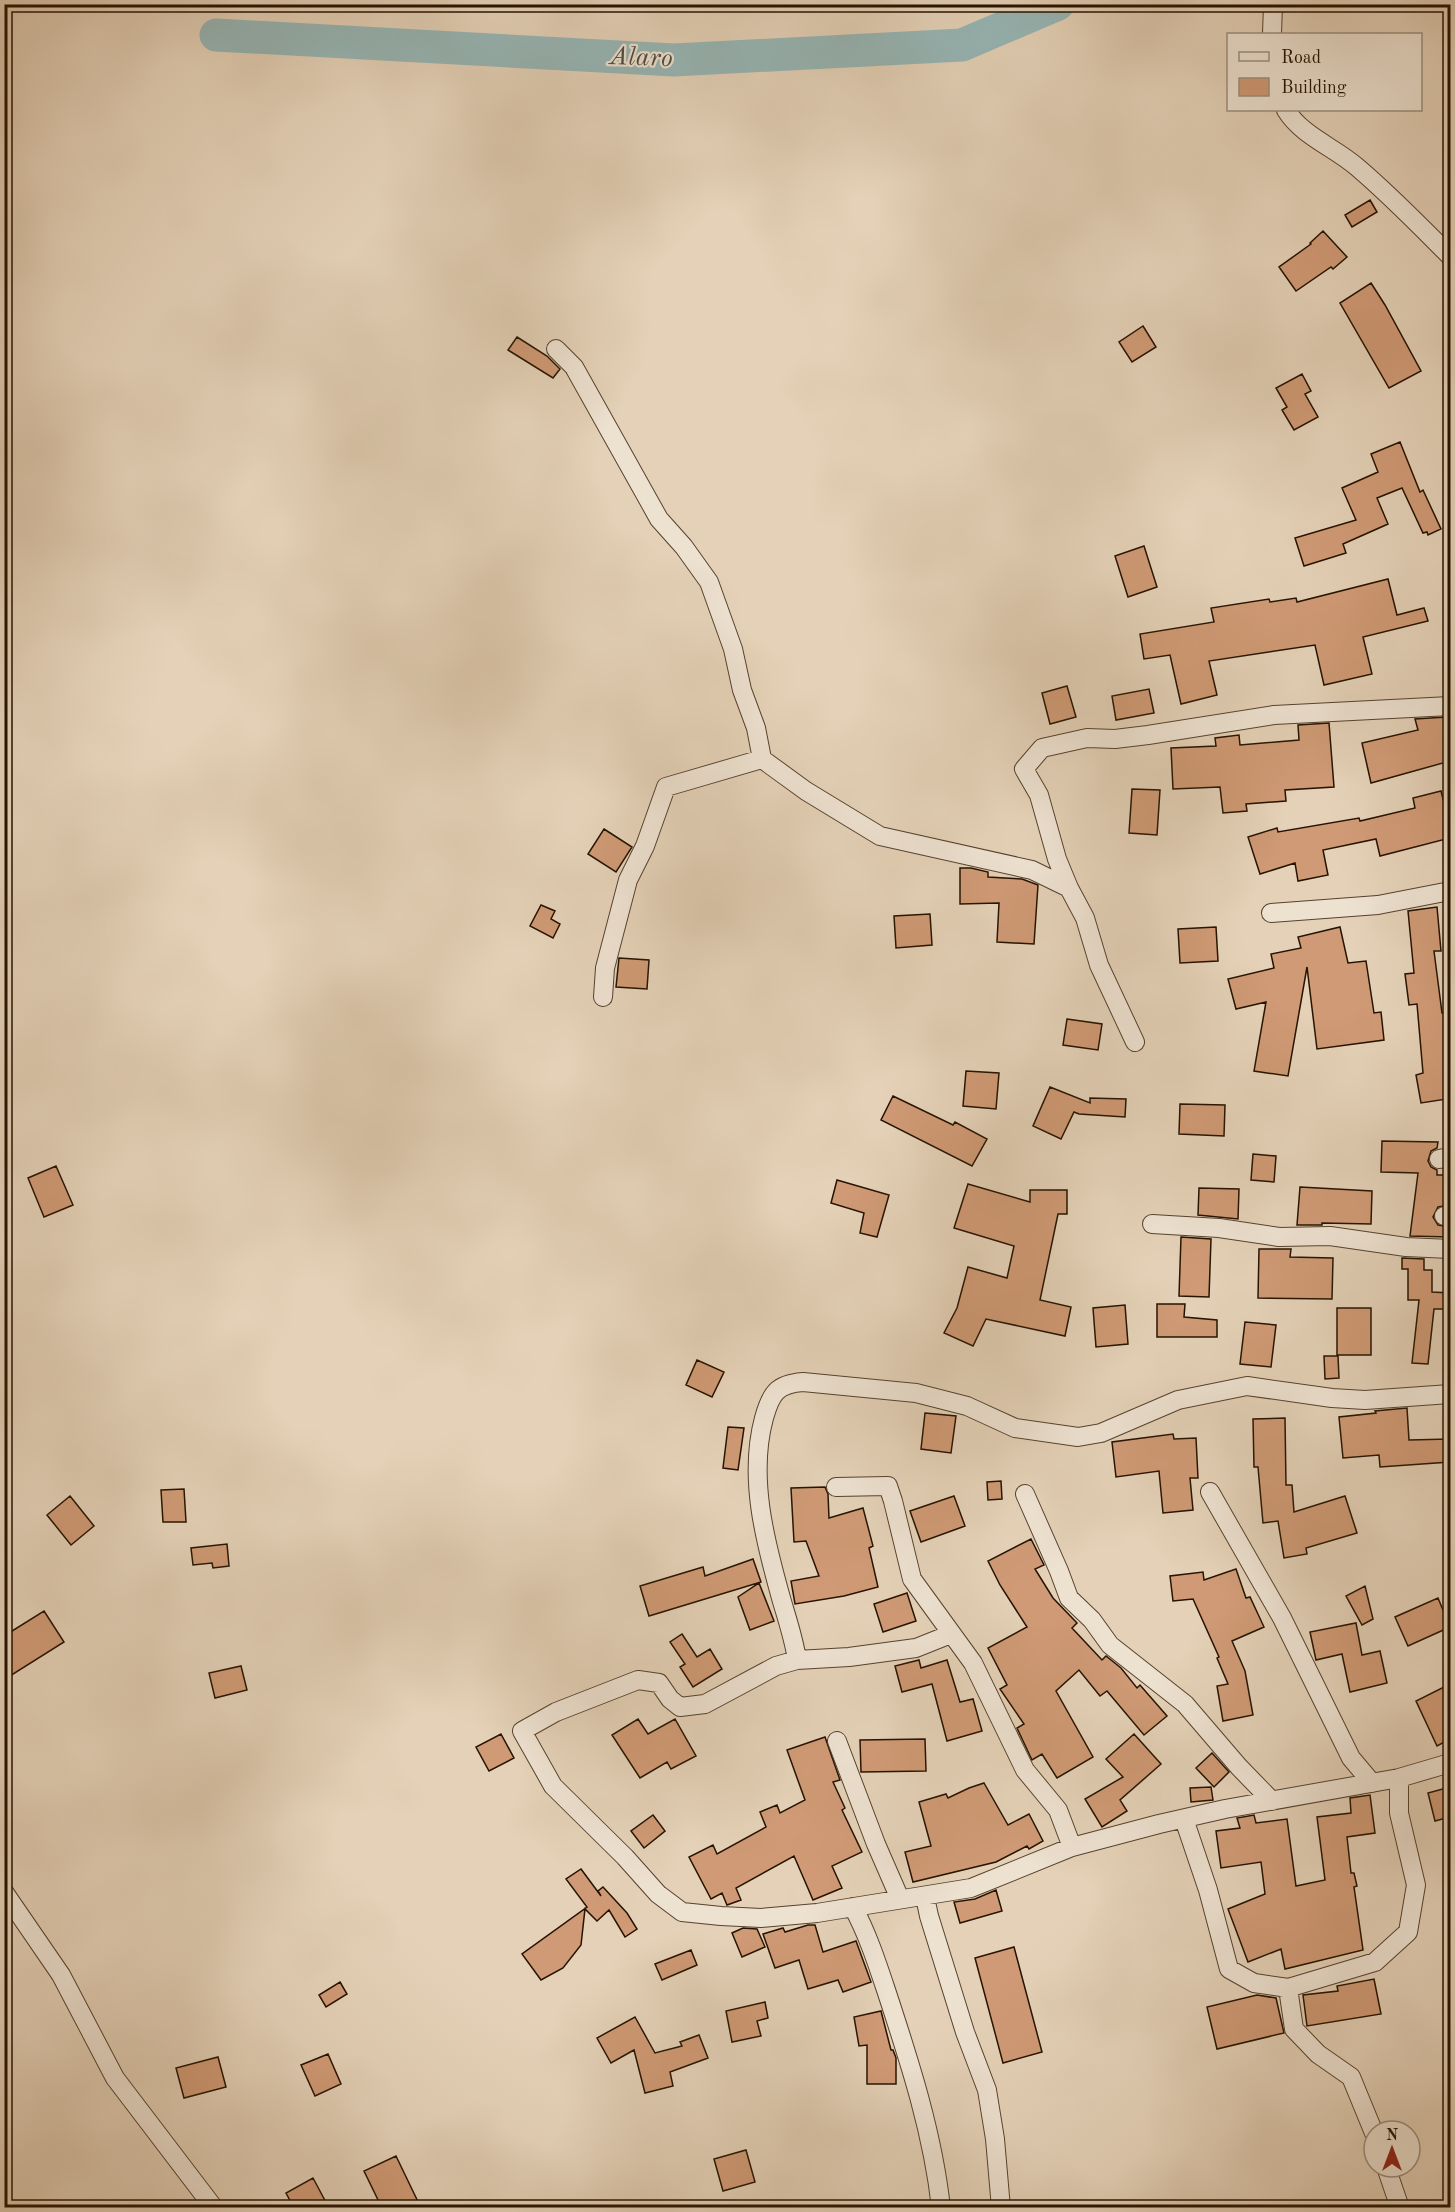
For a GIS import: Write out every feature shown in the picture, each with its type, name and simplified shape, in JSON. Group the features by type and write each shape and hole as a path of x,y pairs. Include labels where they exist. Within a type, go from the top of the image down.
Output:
{"street":[{"path":"1272,33 1273,4"},
{"path":"1287,111 1292,120 1303,129 1355,165 1450,256"},
{"path":"556,349 574,367 659,519 684,547 708,582 733,649 742,690 756,728 762,759 806,791 880,836 1032,870 1069,888"},
{"path":"1135,1042 1099,966 1085,918 1057,859 1039,795 1024,769 1042,748 1087,738 1114,739 1148,735 1274,715 1450,706"},
{"path":"603,997 605,969 628,880 645,846 666,787 762,759"},
{"path":"1271,913 1378,904 1450,891"},
{"path":"1152,1224 1219,1228 1280,1237 1330,1236 1406,1247 1450,1250"},
{"path":"797,1660 795,1643 768,1547 758,1495 758,1439 775,1390 788,1383 803,1382 916,1393 967,1406 1016,1428 1077,1437 1101,1433 1178,1400 1247,1386 1332,1398 1365,1400 1450,1394"},
{"path":"837,1487 888,1486 912,1579 973,1663 1025,1770 1058,1810 1072,1847"},
{"path":"1210,1492 1282,1618 1351,1758 1372,1783"},
{"path":"1025,1494 1069,1598 1092,1620 1110,1645 1185,1704 1239,1767 1272,1801"},
{"path":"951,1634 916,1648 849,1657 797,1660 776,1666 705,1704 680,1707 670,1699 659,1683 638,1680 556,1712 522,1731 553,1786 625,1857 658,1894 682,1912 761,1918 854,1907 971,1888 1072,1847 1184,1818 1399,1779 1450,1763"},
{"path":"837,1741 876,1844 900,1899"},
{"path":"1184,1818 1208,1890 1229,1969 1254,1983 1288,1988 1375,1962 1408,1932 1416,1885 1399,1814 1399,1779"},
{"path":"4,1892 61,1975 115,2078 214,2208"},
{"path":"925,1896 929,1916 965,2032 987,2090 995,2139 1001,2208"},
{"path":"854,1907 874,1952 902,2036 922,2112 941,2208"},
{"path":"1288,1988 1294,2029 1318,2054 1351,2077 1368,2119"},
{"path":"1390,2179 1400,2208"}],"building":[{"path":"1370,200 1377,212 1352,227 1345,215"},
{"path":"1323,231 1347,257 1333,269 1331,267 1296,291 1279,267 1311,244"},
{"path":"1371,283 1421,371 1389,388 1340,303"},
{"path":"1143,326 1156,347 1132,362 1119,342"},
{"path":"517,337 547,356 560,369 553,378 508,350"},
{"path":"1302,374 1311,391 1305,394 1318,417 1294,430 1282,410 1287,407 1276,388"},
{"path":"1400,442 1420,492 1423,490 1441,529 1428,535 1427,532 1423,533 1402,488 1377,498 1388,524 1343,544 1346,553 1304,566 1295,538 1356,520 1342,488 1378,472 1371,454"},
{"path":"1144,546 1157,587 1128,597 1115,556"},
{"path":"1388,579 1397,615 1424,608 1428,621 1363,637 1372,674 1324,685 1315,645 1209,661 1217,695 1181,704 1170,655 1144,659 1140,634 1214,622 1211,608 1269,599 1270,602 1296,598 1297,602"},
{"path":"1067,686 1076,717 1050,724 1042,693"},
{"path":"1149,689 1154,713 1116,720 1112,696"},
{"path":"1447,717 1450,730 1450,761 1371,783 1362,743 1418,730 1415,719"},
{"path":"1329,723 1334,787 1285,790 1286,801 1246,804 1247,811 1223,813 1220,787 1173,789 1171,748 1216,746 1215,738 1239,735 1240,745 1299,740 1298,725"},
{"path":"1132,789 1160,790 1157,835 1129,833"},
{"path":"1441,791 1450,827 1450,838 1380,856 1376,839 1323,850 1328,875 1298,881 1295,863 1260,874 1248,837 1277,828 1278,832 1359,818 1360,821 1415,808 1413,798"},
{"path":"604,829 632,847 616,872 588,854"},
{"path":"960,868 988,872 988,877 1022,879 1038,885 1034,944 997,942 999,903 960,904"},
{"path":"541,905 555,911 551,919 560,924 553,938 530,926"},
{"path":"1437,907 1441,951 1434,951 1442,1013 1450,1012 1450,1092 1445,1092 1447,1099 1421,1103 1416,1075 1423,1073 1417,1004 1409,1005 1405,974 1414,973 1408,911"},
{"path":"930,914 932,945 896,948 894,916"},
{"path":"1216,927 1218,961 1180,963 1178,929"},
{"path":"1340,927 1348,963 1366,961 1374,1013 1381,1012 1384,1040 1317,1049 1307,967 1288,1076 1254,1071 1266,1002 1236,1009 1228,979 1274,968 1271,954 1301,948 1298,937"},
{"path":"619,958 649,960 647,989 616,987"},
{"path":"1067,1019 1102,1024 1098,1050 1063,1045"},
{"path":"966,1071 999,1073 996,1109 963,1106"},
{"path":"1050,1087 1090,1103 1090,1098 1126,1099 1125,1117 1074,1112 1061,1139 1033,1126"},
{"path":"893,1096 953,1125 955,1122 987,1139 972,1166 881,1120"},
{"path":"1180,1104 1225,1105 1224,1136 1179,1134"},
{"path":"1382,1141 1438,1142 1437,1148 1431,1151 1428,1161 1431,1167 1437,1170 1437,1175 1450,1175 1450,1205 1438,1207 1433,1217 1438,1225 1450,1227 1450,1237 1410,1236 1418,1173 1381,1172"},
{"path":"1253,1154 1276,1156 1274,1182 1251,1180"},
{"path":"56,1166 73,1205 44,1217 28,1178"},
{"path":"837,1180 889,1195 877,1237 860,1233 864,1213 831,1203"},
{"path":"968,1184 1030,1202 1030,1190 1067,1190 1067,1214 1058,1214 1040,1300 1071,1307 1065,1336 986,1319 973,1346 944,1333 957,1308 968,1267 1007,1278 1014,1246 954,1228"},
{"path":"1300,1187 1372,1191 1371,1224 1297,1225"},
{"path":"1199,1188 1239,1189 1238,1219 1198,1215"},
{"path":"1181,1237 1211,1239 1209,1297 1179,1296"},
{"path":"1259,1249 1291,1249 1290,1257 1333,1258 1332,1299 1258,1298"},
{"path":"1402,1258 1424,1259 1424,1270 1432,1270 1432,1292 1450,1293 1450,1309 1434,1309 1428,1364 1412,1363 1419,1300 1408,1300 1408,1269 1402,1269"},
{"path":"1157,1304 1185,1304 1184,1317 1217,1320 1217,1337 1157,1337"},
{"path":"1125,1305 1128,1344 1096,1347 1093,1308"},
{"path":"1337,1308 1371,1308 1371,1355 1337,1355"},
{"path":"1245,1322 1276,1325 1271,1367 1240,1364"},
{"path":"1324,1356 1338,1356 1339,1378 1325,1379"},
{"path":"697,1360 724,1372 712,1397 686,1385"},
{"path":"1407,1408 1409,1440 1450,1439 1450,1462 1380,1467 1379,1455 1343,1458 1339,1417"},
{"path":"925,1413 956,1416 951,1453 921,1449"},
{"path":"1285,1418 1286,1485 1292,1485 1294,1512 1345,1496 1357,1533 1306,1548 1307,1554 1284,1558 1278,1521 1263,1523 1258,1467 1254,1467 1253,1419"},
{"path":"728,1427 744,1428 738,1470 723,1468"},
{"path":"1173,1434 1174,1439 1196,1438 1198,1478 1190,1478 1193,1510 1163,1513 1159,1471 1116,1477 1112,1442"},
{"path":"1001,1481 1002,1499 988,1500 987,1482"},
{"path":"825,1487 828,1494 829,1518 863,1508 873,1546 869,1548 878,1587 844,1596 795,1604 791,1581 819,1576 806,1541 794,1542 791,1488"},
{"path":"184,1489 186,1522 163,1522 161,1490"},
{"path":"70,1496 94,1526 71,1545 47,1515"},
{"path":"954,1496 965,1526 921,1542 910,1511"},
{"path":"1031,1539 1044,1565 1035,1569 1053,1598 1077,1623 1072,1628 1102,1660 1106,1656 1121,1668 1137,1688 1140,1685 1167,1716 1144,1735 1107,1691 1100,1696 1079,1670 1056,1691 1093,1757 1057,1778 1042,1754 1032,1760 1017,1728 1024,1724 1000,1689 1007,1685 988,1648 1027,1627 1000,1585 988,1561"},
{"path":"227,1544 229,1566 213,1568 212,1563 193,1565 191,1548"},
{"path":"753,1559 761,1582 649,1616 640,1586 703,1567 705,1576"},
{"path":"1236,1569 1246,1598 1250,1597 1264,1627 1232,1641 1245,1671 1253,1715 1223,1721 1217,1686 1228,1684 1217,1658 1219,1657 1193,1599 1173,1601 1170,1576 1203,1572 1204,1580"},
{"path":"759,1583 774,1621 750,1630 738,1597"},
{"path":"1365,1586 1373,1619 1362,1625 1346,1596"},
{"path":"907,1593 916,1621 883,1632 874,1604"},
{"path":"1438,1598 1450,1627 1408,1646 1395,1617"},
{"path":"44,1611 64,1642 10,1676 4,1667 4,1636"},
{"path":"1356,1623 1362,1655 1380,1651 1387,1683 1350,1692 1342,1654 1316,1660 1310,1632"},
{"path":"682,1634 697,1657 710,1649 722,1669 693,1687 680,1667 685,1664 670,1642"},
{"path":"919,1660 921,1668 947,1660 960,1702 973,1699 982,1731 947,1741 932,1684 902,1692 895,1666"},
{"path":"241,1666 247,1690 215,1698 209,1673"},
{"path":"1450,1684 1450,1739 1437,1746 1416,1701"},
{"path":"638,1719 648,1734 675,1719 696,1756 671,1769 667,1762 640,1778 612,1735"},
{"path":"501,1734 514,1758 489,1771 476,1747"},
{"path":"1134,1734 1161,1764 1120,1800 1127,1811 1102,1827 1085,1799 1123,1777 1106,1759"},
{"path":"825,1737 840,1780 833,1782 845,1808 842,1810 862,1852 832,1866 842,1888 813,1900 794,1856 736,1888 741,1900 727,1905 722,1893 711,1899 689,1857 713,1845 717,1854 766,1827 760,1812 777,1805 780,1813 805,1800 787,1750"},
{"path":"925,1739 926,1771 861,1772 860,1740"},
{"path":"1212,1753 1229,1772 1214,1787 1196,1768"},
{"path":"984,1783 1008,1825 1029,1814 1043,1841 1029,1849 1027,1846 996,1862 913,1882 905,1852 931,1846 919,1802 946,1794 948,1798"},
{"path":"1211,1787 1213,1800 1191,1802 1190,1788"},
{"path":"1450,1787 1450,1817 1435,1821 1428,1793"},
{"path":"1370,1795 1375,1833 1347,1837 1351,1873 1354,1873 1357,1886 1354,1887 1363,1950 1285,1969 1281,1949 1248,1962 1228,1909 1265,1894 1261,1862 1221,1868 1216,1831 1240,1828 1237,1818 1254,1815 1256,1823 1287,1819 1296,1886 1325,1880 1317,1817 1351,1813 1350,1798"},
{"path":"653,1815 665,1831 644,1848 631,1831"},
{"path":"581,1869 601,1896 598,1891 603,1887 627,1913 637,1929 625,1937 609,1910 597,1921 585,1909 581,1945 563,1968 541,1980 522,1954 587,1907 566,1879"},
{"path":"996,1890 1002,1911 960,1923 954,1902 975,1899"},
{"path":"815,1925 823,1952 856,1941 871,1982 843,1992 838,1980 808,1989 799,1960 775,1968 763,1934 783,1928 785,1932"},
{"path":"743,1928 757,1929 765,1947 742,1957 732,1933"},
{"path":"1014,1947 1042,2052 1003,2063 975,1958"},
{"path":"691,1950 697,1965 662,1980 655,1964"},
{"path":"1374,1979 1381,2014 1307,2026 1303,1995 1338,1991 1337,1986"},
{"path":"340,1982 347,1994 326,2007 319,1995"},
{"path":"1257,1995 1276,1998 1284,2033 1217,2049 1207,2007"},
{"path":"765,2002 768,2018 757,2021 761,2036 732,2042 726,2011"},
{"path":"881,2011 891,2050 896,2058 896,2084 867,2084 867,2045 859,2046 854,2017"},
{"path":"635,2017 655,2053 682,2046 680,2042 699,2035 708,2058 670,2072 673,2086 645,2093 634,2050 611,2063 597,2038"},
{"path":"328,2054 341,2084 315,2096 301,2065"},
{"path":"218,2057 226,2087 184,2098 176,2068"},
{"path":"746,2150 755,2182 723,2191 714,2159"},
{"path":"396,2156 421,2208 382,2208 364,2171"},
{"path":"313,2178 329,2208 294,2208 286,2193"}],"waterway":[{"name":"Alaro","path":"216,35 674,60 962,45 1058,4"}]}
